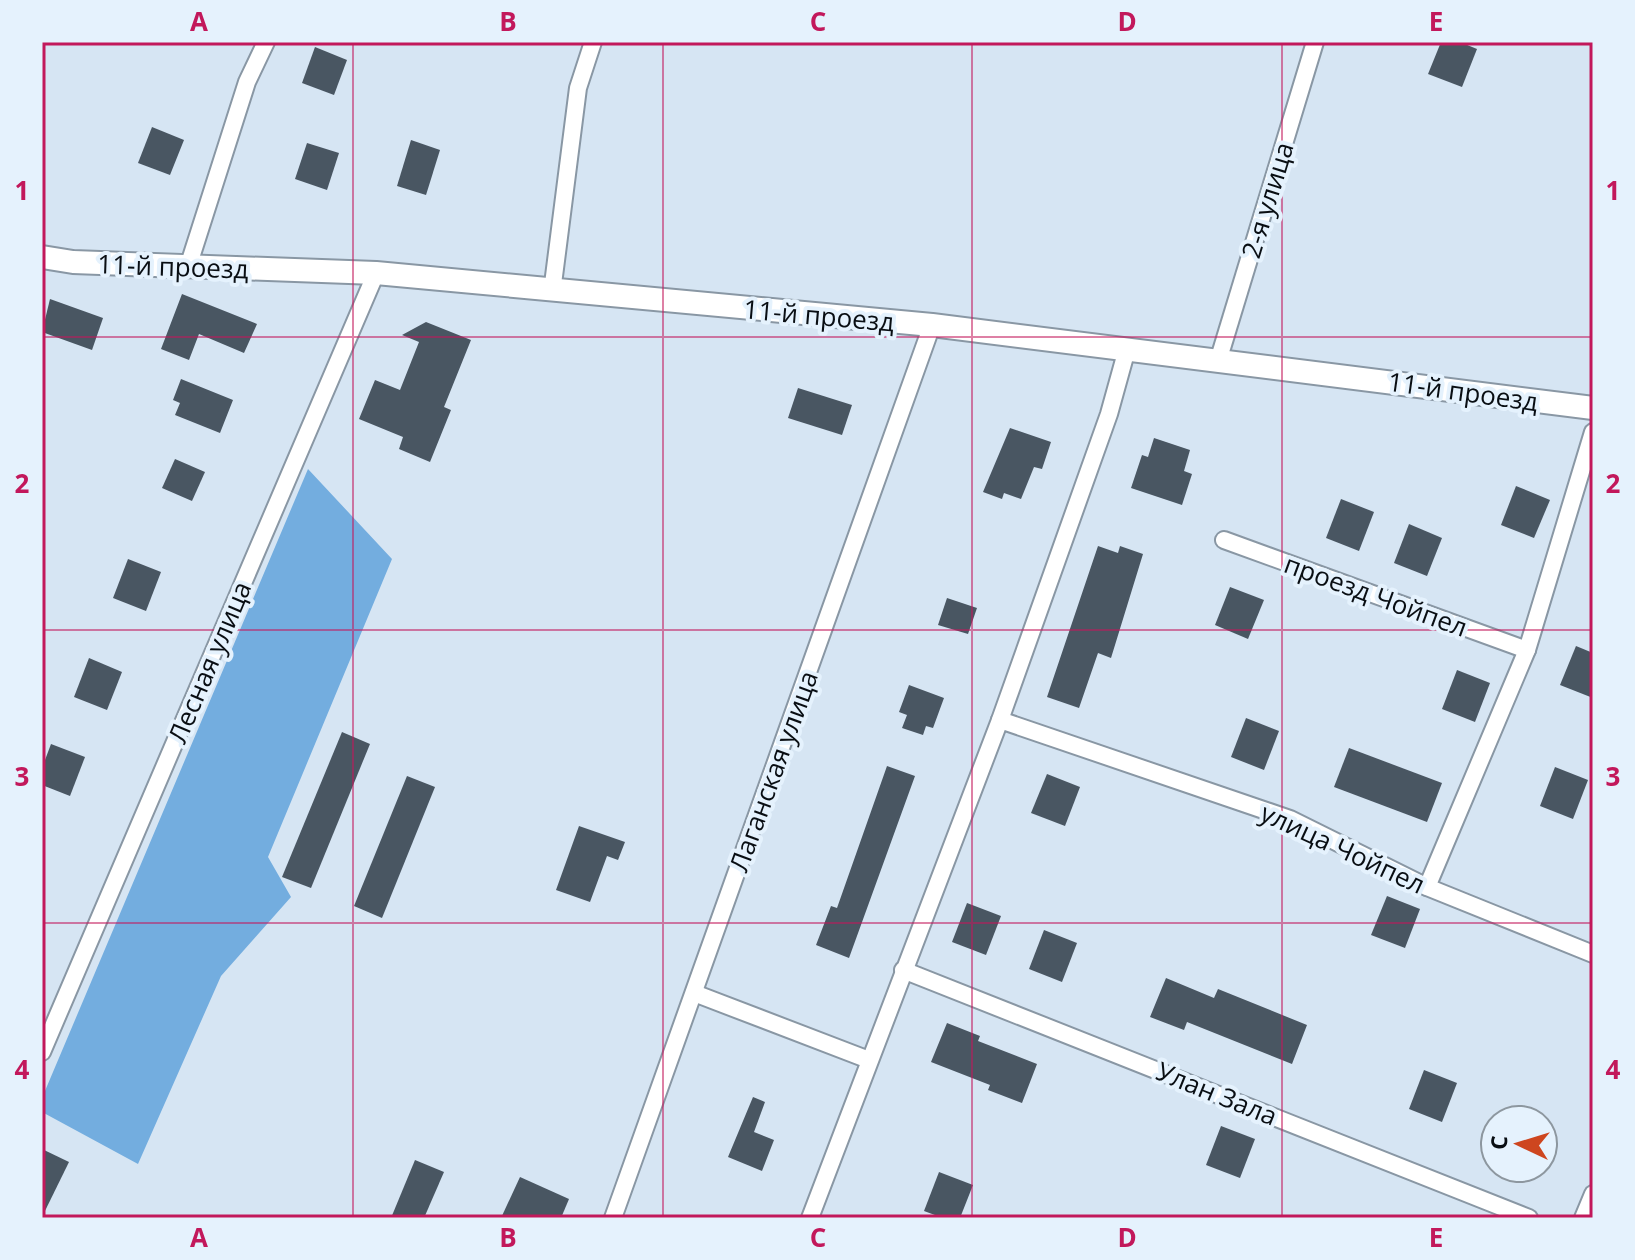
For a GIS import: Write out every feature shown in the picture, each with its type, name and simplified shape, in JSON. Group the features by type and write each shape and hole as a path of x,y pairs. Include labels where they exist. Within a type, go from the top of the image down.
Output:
{"street":[{"path":"188,267 247,82 266,42"},
{"path":"552,292 578,88 593,42"},
{"name":"2-я улица","path":"1219,358 1315,42"},
{"name":"11-й проезд","path":"42,257 188,267 376,273 552,292 932,325 1219,358 1593,408"},
{"name":"Лесная улица","path":"42,1052 376,273"},
{"name":"Лаганская улица","path":"613,1218 932,325"},
{"path":"814,1217 869,1060 1000,720 1109,414 1127,349"},
{"path":"1427,887 1527,650 1593,432"},
{"name":"проезд Чойпел","path":"1224,540 1527,650"},
{"name":"улица Чойпел","path":"1000,720 1290,819 1427,887 1593,954"},
{"name":"Улан Зала","path":"903,970 1529,1218"},
{"path":"694,993 869,1060"},
{"path":"1583,1218 1593,1194"}],"shaded area":[{"path":"308,469 392,559 268,857 291,897 221,976 138,1164 42,1112 42,1098"}],"building":[{"path":"1441,42 1460,42 1477,49 1462,87 1428,74"},
{"path":"315,47 347,60 334,95 302,83"},
{"path":"152,127 184,140 170,175 138,163"},
{"path":"411,140 440,150 426,195 397,186"},
{"path":"307,143 339,153 327,190 295,179"},
{"path":"182,294 257,324 244,353 199,334 189,360 161,349"},
{"path":"50,299 103,318 92,350 42,332"},
{"path":"426,322 471,340 444,407 451,410 430,462 399,449 403,437 359,419 375,380 400,390 419,342 402,335"},
{"path":"181,379 233,400 220,433 175,415 180,403 173,400"},
{"path":"798,388 852,405 842,435 788,418"},
{"path":"1010,428 1051,442 1042,469 1034,467 1021,499 1004,493 1002,499 983,492"},
{"path":"1154,438 1190,450 1184,471 1192,474 1182,505 1131,488 1142,455 1148,457"},
{"path":"175,459 205,472 192,501 162,488"},
{"path":"1516,486 1550,500 1534,538 1501,525"},
{"path":"1341,499 1374,512 1359,551 1326,538"},
{"path":"1409,524 1442,538 1427,576 1394,563"},
{"path":"1098,546 1118,553 1120,546 1143,554 1111,658 1098,653 1079,708 1047,697"},
{"path":"128,559 161,572 146,611 113,598"},
{"path":"1230,587 1264,600 1248,639 1215,625"},
{"path":"947,598 977,608 968,634 938,625"},
{"path":"1576,646 1593,653 1593,698 1560,685"},
{"path":"89,658 122,672 107,710 74,697"},
{"path":"1457,670 1490,683 1475,722 1442,709"},
{"path":"909,685 944,698 933,728 926,726 923,735 902,728 907,715 899,712"},
{"path":"1246,718 1279,731 1264,770 1231,757"},
{"path":"342,732 370,744 311,888 282,877"},
{"path":"51,744 85,757 70,796 42,785 42,768"},
{"path":"1349,748 1442,783 1427,822 1334,787"},
{"path":"887,766 915,776 849,958 816,945 831,906 837,908"},
{"path":"1555,767 1588,780 1573,819 1540,806"},
{"path":"1047,774 1080,787 1065,826 1031,813"},
{"path":"407,776 435,787 382,918 354,906"},
{"path":"579,826 625,842 618,860 607,856 590,902 556,890"},
{"path":"1387,896 1420,909 1405,948 1371,935"},
{"path":"967,903 1001,916 986,955 952,942"},
{"path":"1044,930 1077,943 1062,982 1029,969"},
{"path":"1166,978 1214,998 1218,989 1307,1025 1292,1064 1187,1022 1184,1030 1150,1017"},
{"path":"947,1023 980,1036 978,1041 1037,1064 1022,1103 988,1090 990,1085 931,1062"},
{"path":"1424,1070 1457,1083 1442,1122 1409,1109"},
{"path":"753,1097 765,1102 754,1132 774,1140 762,1171 728,1157"},
{"path":"1221,1126 1255,1139 1240,1178 1206,1165"},
{"path":"42,1149 69,1162 42,1217"},
{"path":"415,1160 444,1172 424,1218 391,1218"},
{"path":"939,1172 973,1185 960,1218 943,1218 924,1211"},
{"path":"520,1177 569,1199 561,1218 501,1218"}]}
